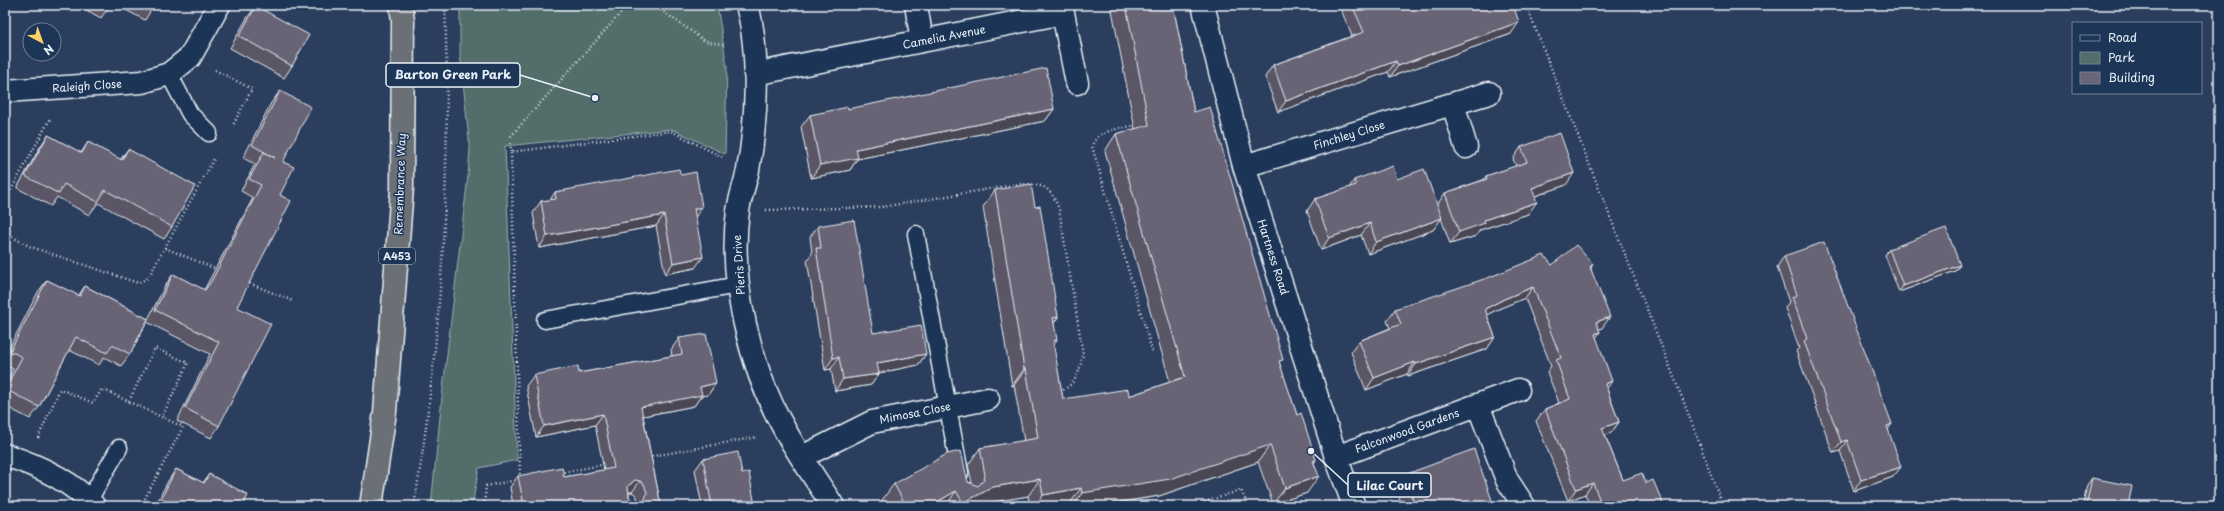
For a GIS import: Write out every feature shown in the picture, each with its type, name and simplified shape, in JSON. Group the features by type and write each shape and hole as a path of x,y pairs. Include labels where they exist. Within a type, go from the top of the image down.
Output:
{"highway":[{"name":"Remembrance Way","path":"371,506 385,412 402,188 403,21 400,5"}],"street":[{"name":"Raleigh Close","path":"5,92 142,82 168,74 190,57 218,5"},
{"name":"Pieris Drive","path":"747,5 753,40 754,113 748,170 738,210 736,241 738,285 744,321 754,356 785,432 833,506"},
{"path":"916,5 922,41"},
{"name":"Hartness Road","path":"1203,5 1244,166 1336,458 1354,506"},
{"name":"Camelia Avenue","path":"754,74 1063,13 1077,83"},
{"name":"Finchley Close","path":"1244,166 1489,93"},
{"path":"1453,104 1466,147"},
{"name":"Falconwood Gardens","path":"1336,458 1518,390"},
{"name":"Mimosa Close","path":"802,457 872,422 988,399"},
{"path":"1478,405 1507,480 1524,506"},
{"path":"5,455 26,462 76,489 92,503"}],"lane":[{"path":"168,74 190,114 209,133"},
{"path":"916,234 962,485"},
{"path":"545,320 738,285"},
{"path":"92,503 118,448"}],"path":[{"path":"414,506 433,368 441,268 447,108 445,5"},
{"path":"520,480 510,137 628,5"},
{"path":"654,5 705,41 729,46 753,40"},
{"path":"1526,5 1683,400 1723,506"},
{"path":"190,57 252,89 231,127"},
{"path":"5,201 67,87"},
{"path":"1140,125 1103,133 1095,138 1092,146 1153,354"},
{"path":"511,152 670,131 748,170"},
{"path":"5,233 31,247 138,283 148,278 217,153"},
{"path":"738,210 882,207 1019,184 1040,184 1052,193 1059,209 1084,354 1079,373 1068,388 1057,393"},
{"path":"165,248 222,271"},
{"path":"243,280 292,301"},
{"path":"129,401 155,348 188,363 162,417"},
{"path":"645,457 785,432"},
{"path":"559,473 614,463"},
{"path":"484,506 486,486 528,478"},
{"path":"1193,506 1241,490 1248,506"}],"green space":[{"path":"460,5 717,5 727,67 725,154 672,129 505,146 517,460 479,468 472,506 431,506 470,149 460,53"}],"building":[{"path":"1126,5 1173,5 1194,112 1210,107 1283,360 1279,361 1297,415 1301,413 1316,460 1313,461 1319,476 1285,488 1270,445 1170,479 1082,493 1081,488 1043,495 1040,479 993,487 963,503 956,491 930,506 906,506 894,484 947,454 961,451 968,482 978,486 984,480 985,475 980,448 1038,438 1026,369 1024,369 995,190 1031,184 1035,207 1040,206 1058,317 1053,318 1057,340 1053,341 1063,399 1128,389 1129,396 1185,377 1116,134 1149,125"},
{"path":"1352,5 1513,5 1519,22 1398,66 1396,61 1286,101 1273,65 1364,32"},
{"path":"256,6 309,35 292,66 239,36"},
{"path":"1046,68 1054,109 856,149 858,158 820,165 810,115 848,107 848,109"},
{"path":"280,91 311,107 283,162 294,167 280,195 291,201 237,307 271,324 219,426 185,408 219,342 155,310 173,274 205,290 212,280 261,185 249,179 264,152 275,158 252,145"},
{"path":"1560,133 1574,173 1532,188 1537,202 1484,220 1485,223 1459,232 1445,193 1487,179 1486,176 1527,162 1521,147"},
{"path":"48,135 82,153 88,142 122,160 128,149 195,186 172,227 105,190 98,202 64,184 59,194 25,176"},
{"path":"1393,166 1397,179 1424,169 1442,218 1376,242 1370,223 1329,238 1315,199 1356,185 1354,180"},
{"path":"679,169 681,175 696,172 702,207 694,209 703,257 673,263 664,215 547,236 541,201 556,199 555,192"},
{"path":"854,220 873,333 921,325 926,354 877,363 879,374 843,379 839,357 833,358 816,248 821,248 818,226"},
{"path":"1946,228 1960,265 1903,286 1889,249"},
{"path":"1824,242 1892,424 1887,426 1901,467 1861,480 1847,440 1841,442 1804,341 1807,339 1792,297 1797,295 1784,256"},
{"path":"1576,245 1593,264 1590,267 1610,317 1596,322 1600,332 1595,334 1612,381 1605,384 1619,422 1602,428 1623,480 1642,473 1646,483 1653,480 1664,506 1602,506 1593,483 1576,489 1545,409 1570,399 1556,360 1561,358 1533,287 1485,309 1495,337 1416,364 1415,362 1374,378 1359,341 1401,324 1395,309 1490,277 1544,255 1552,265"},
{"path":"47,280 80,296 85,286 148,319 130,354 112,345 107,353 76,337 39,407 5,389 22,357 10,351"},
{"path":"706,334 716,383 700,387 702,395 641,407 661,506 524,506 518,476 562,467 564,477 614,468 603,414 544,426 534,375 578,366 579,373 682,354 679,338","holes":["635,480 644,484 647,493 644,502 635,503 629,497 628,486"]},
{"path":"1474,449 1494,506 1463,506 1462,503 1452,506 1415,506 1404,475"},
{"path":"738,452 742,474 749,472 755,506 712,506 703,459"},
{"path":"176,469 204,483 209,474 248,495 243,506 174,506 161,499"},
{"path":"2092,478 2132,486 2128,506 2086,506"}],"place":[{"name":"Barton Green Park","path":"595,98"},
{"name":"Lilac Court","path":"1311,451"}]}
